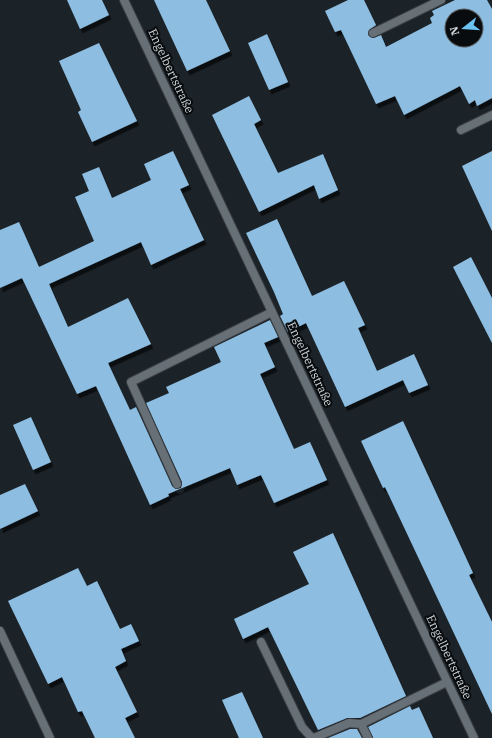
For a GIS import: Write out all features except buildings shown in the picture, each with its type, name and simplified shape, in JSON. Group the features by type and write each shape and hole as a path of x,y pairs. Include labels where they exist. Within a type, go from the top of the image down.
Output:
{"street":[{"name":"Engelbertstraße","path":"124,0 474,738"},
{"path":"373,33 441,0"},
{"path":"461,130 492,115"},
{"path":"177,484 131,382 272,312"},
{"path":"0,632 50,738"},
{"path":"262,642 302,727 314,738 349,723 361,724 447,682"},
{"path":"361,724 368,738"}]}
